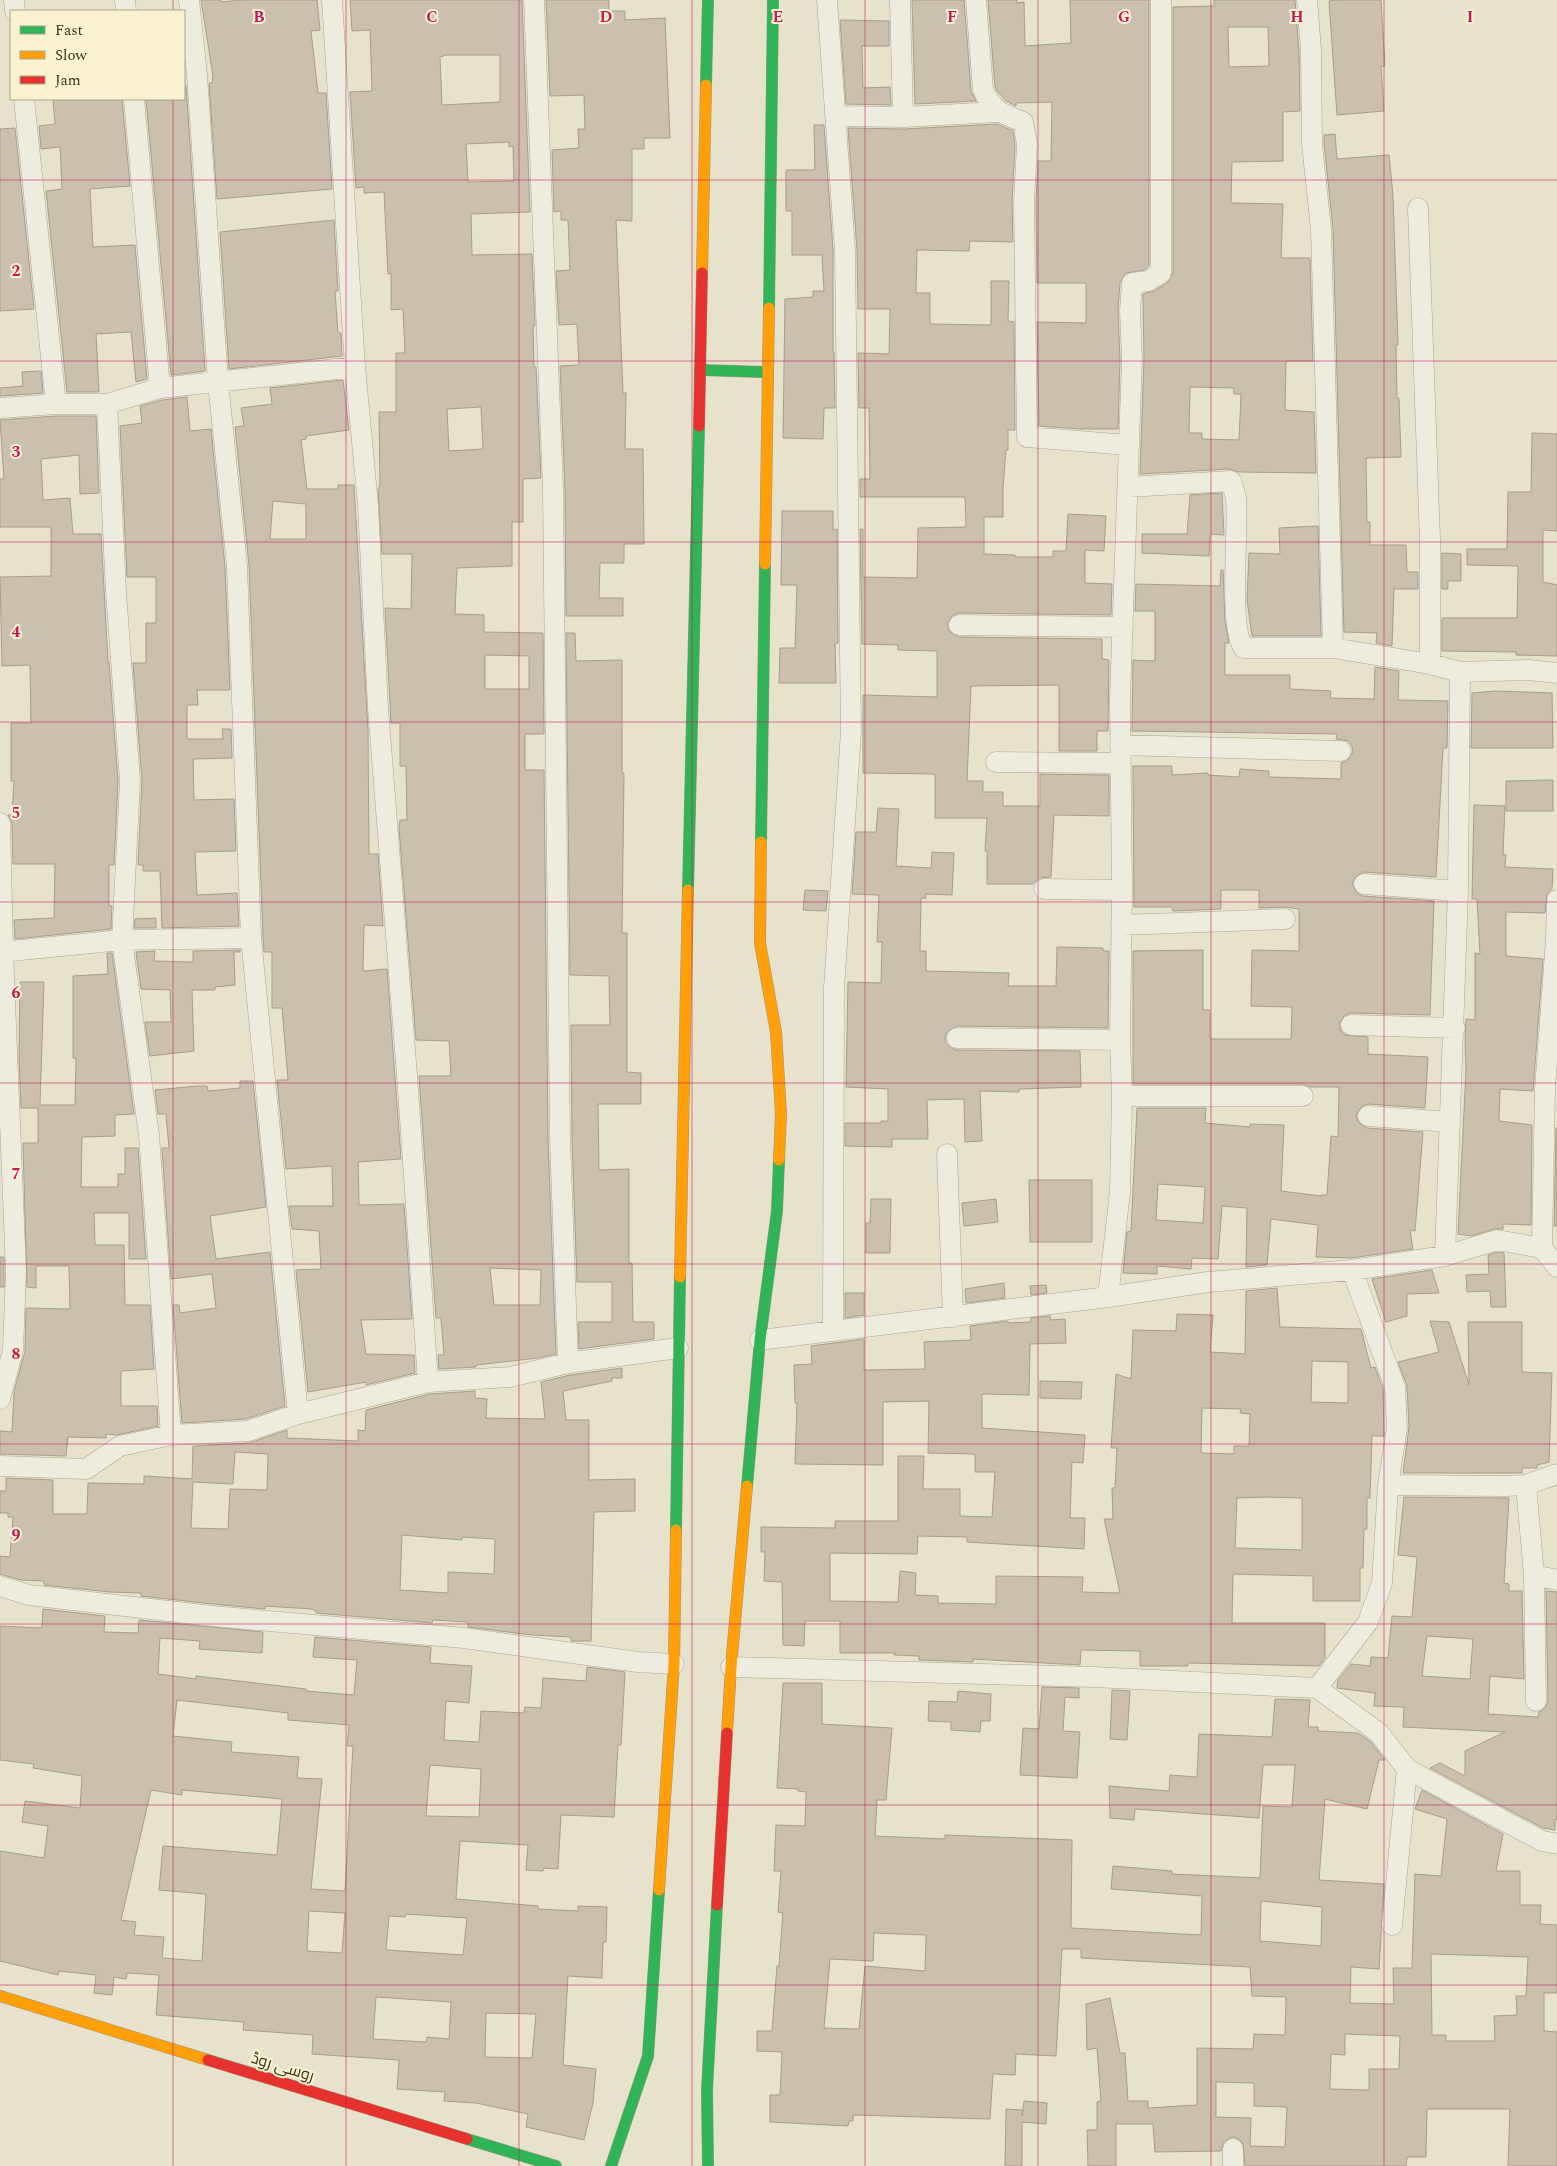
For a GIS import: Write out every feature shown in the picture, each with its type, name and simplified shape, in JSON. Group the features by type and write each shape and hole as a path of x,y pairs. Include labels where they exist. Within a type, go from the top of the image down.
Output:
{"street":[{"path":"189,0 197,85 218,382 237,566 251,938 298,1414"},
{"path":"332,0 355,367 368,505 378,708 408,1084 428,1382"},
{"path":"534,0 553,489 560,1139 568,1363"},
{"path":"612,2166 648,2056 674,1664 678,1348 708,0"},
{"path":"708,2166 707,2090 731,1667 760,1340 777,1211 781,1114 776,1032 760,944 773,0"},
{"path":"827,0 845,250 851,731 834,988 833,1329"},
{"path":"900,0 903,117"},
{"path":"976,0 982,90 997,112"},
{"path":"1108,1297 1120,1192 1122,890 1120,754 1132,359 1130,311 1132,284 1148,281 1161,273 1160,0"},
{"path":"1307,0 1311,50 1312,144 1322,229 1333,648"},
{"path":"24,100 56,404"},
{"path":"134,100 160,388"},
{"path":"835,116 903,117 997,112 1022,122 1027,144 1024,202 1027,437 1128,445"},
{"path":"1418,208 1430,540 1430,664"},
{"path":"0,408 56,404 107,404 160,388 355,367"},
{"path":"700,370 767,372"},
{"path":"107,404 116,592 130,781 122,940 149,1135 171,1435"},
{"path":"1128,486 1231,480 1236,499 1236,611 1240,643 1244,648 1333,648 1430,664 1460,672 1529,670 1557,673"},
{"path":"959,624 1123,627"},
{"path":"1445,1256 1458,891 1460,672"},
{"path":"996,762 1120,754 1340,751"},
{"path":"0,823 1,952 16,1271 0,1399"},
{"path":"1364,884 1458,891"},
{"path":"1044,889 1122,890"},
{"path":"1557,900 1545,1089 1542,1248 1557,1267"},
{"path":"1121,925 1285,918"},
{"path":"1,952 122,940 251,938"},
{"path":"1351,1025 1454,1028"},
{"path":"957,1038 1120,1040"},
{"path":"1122,1096 1303,1096"},
{"path":"1368,1116 1450,1122"},
{"path":"947,1154 953,1316"},
{"path":"760,1340 833,1329 1108,1297 1208,1282 1352,1270 1445,1256 1497,1240 1542,1248"},
{"path":"1317,1688 1368,1622 1382,1583 1388,1484 1397,1428 1395,1387 1352,1270"},
{"path":"0,1466 86,1469 120,1446 171,1435 248,1431 298,1414 428,1382 510,1377 568,1363 678,1348"},
{"path":"1388,1484 1526,1485 1557,1474"},
{"path":"1526,1485 1534,1576 1536,1701"},
{"path":"1534,1576 1557,1580"},
{"path":"0,1586 29,1595 212,1616 464,1638 638,1662 674,1664"},
{"path":"731,1667 1094,1677 1317,1688 1379,1733 1407,1768 1542,1841 1557,1844"},
{"path":"1392,1925 1407,1768"},
{"name":"روسی روڈ","path":"0,1996 556,2166"}],"building":[{"path":"201,0 221,0 221,2 241,0 317,0 320,30 311,31 318,93 326,93 332,189 217,199 209,83 212,83 213,76"},
{"path":"350,0 522,0 530,212 471,214 472,255 532,254 535,326 533,326 534,367 536,367 541,478 523,479 523,522 512,522 512,566 457,568 455,614 484,615 484,632 543,633 544,734 525,734 525,770 544,770 548,1139 556,1354 538,1358 476,1365 476,1367 439,1369 438,1355 444,1355 441,1318 436,1318 419,1076 451,1076 449,1041 416,1040 399,828 400,820 407,820 406,766 400,766 400,723 391,723 385,608 411,609 412,554 382,554 378,490 380,485 379,412 396,412 396,353 405,353 403,309 391,310 391,273 388,274 384,192 364,193 364,187 356,188 350,92 372,91 370,30 352,31","holes":["447,55 500,55 500,102 442,105 440,57","509,142 509,147 513,146 514,181 468,182 466,144","481,407 483,449 449,451 447,409","485,655 529,656 529,689 485,689","490,1268 541,1270 540,1305 494,1305"]},
{"path":"546,0 609,0 609,11 625,11 625,20 665,18 670,138 644,138 644,149 632,149 632,221 616,220 623,393 626,393 625,449 643,449 644,544 624,544 624,563 600,563 599,598 623,598 623,616 566,616 565,489 560,366 579,365 577,324 559,325 556,271 570,270 568,220 561,220 561,211 554,212 552,150 579,148 578,129 585,129 584,95 550,96"},
{"path":"912,0 964,0 971,91 976,101 915,104"},
{"path":"988,0 1017,0 1017,3 1024,2 1025,46 1071,43 1070,0 1149,0 1149,266 1144,270 1126,273 1120,282 1118,310 1120,359 1118,429 1039,426 1037,322 1086,323 1086,283 1037,283 1036,202 1038,161 1051,161 1052,102 1016,103 1016,106 1006,101 997,91 995,87"},
{"path":"1214,0 1295,0 1299,51 1300,111 1283,112 1283,161 1232,162 1231,203 1283,204 1281,258 1310,258 1313,361 1286,361 1285,410 1314,412 1316,473 1239,472 1230,469 1140,474 1144,359 1143,294 1154,291 1167,283 1173,273 1173,7 1214,6","holes":["1228,27 1268,27 1269,66 1229,67","1190,387 1234,388 1234,394 1241,394 1239,440 1202,439 1202,433 1189,433"]},
{"path":"1381,0 1385,66 1381,66 1384,111 1337,115 1329,1"},
{"path":"840,20 889,21 889,46 862,46 863,88 890,87 891,105 846,104"},
{"path":"186,85 205,371 171,375 146,100 185,100"},
{"path":"53,100 122,100 130,186 90,189 93,247 135,245 147,379 136,382 131,332 96,334 99,392 67,392 46,191 62,189 60,147 41,149 39,126 55,124"},
{"path":"997,124 1013,131 1015,145 1012,201 1013,242 970,241 969,251 917,250 916,293 930,293 930,324 991,325 991,281 1009,281 1008,321 1014,322 1015,430 1008,430 1008,450 1006,450 1003,487 1003,517 984,517 984,554 1015,555 1015,557 1053,557 1053,551 1066,551 1068,514 1106,516 1104,551 1085,550 1085,583 1112,584 1111,615 959,613 953,615 947,624 949,631 959,637 1102,639 1102,659 1109,660 1108,731 1097,731 1097,751 1059,751 1059,685 971,686 967,781 983,781 983,792 1003,792 1003,806 1040,806 1040,774 1109,775 1109,816 1054,815 1051,877 1039,878 1033,884 987,884 987,851 985,851 987,818 935,818 935,774 863,773 863,695 937,697 937,651 898,650 898,645 862,644 860,529 863,529 863,577 917,578 918,528 966,527 965,497 860,497 860,479 870,479 869,408 859,408 858,353 889,354 890,309 858,309 857,249 848,128 904,129"},
{"path":"814,125 824,125 833,250 835,408 824,408 823,439 783,438 785,299 813,297 813,291 824,291 822,255 792,255 792,211 786,211 786,170 815,170"},
{"path":"15,128 34,309 0,311 0,129"},
{"path":"1335,134 1337,159 1389,155 1393,195 1398,345 1396,345 1397,398 1399,398 1401,457 1366,458 1367,522 1370,522 1370,545 1406,545 1407,572 1418,572 1418,589 1394,589 1392,646 1376,643 1377,633 1344,632 1333,229 1324,143 1324,135"},
{"path":"334,220 338,291 335,291 338,333 341,333 342,356 229,369 220,232"},
{"path":"41,371 43,393 0,396 0,388 23,386 22,372"},
{"path":"343,380 349,430 306,436 306,439 301,440 307,489 338,489 338,485 354,485 368,730 369,854 378,854 383,926 364,925 363,971 387,969 401,1159 358,1162 359,1205 404,1204 412,1319 361,1320 366,1354 414,1355 415,1373 366,1385 366,1382 308,1392 296,1270 321,1269 319,1231 292,1229 289,1206 333,1206 332,1166 286,1169 277,1080 288,1080 282,1008 272,1008 272,952 264,952 249,565 235,427 244,426 241,408 272,404 270,388","holes":["273,501 306,504 306,539 270,539"]},
{"path":"187,397 190,431 211,429 225,567 230,690 197,690 198,705 187,705 187,739 223,739 222,729 231,729 232,758 193,759 194,800 234,799 236,851 195,852 197,895 237,893 239,926 162,928 160,871 143,871 143,865 138,865 142,780 133,663 146,663 146,623 156,623 156,577 127,577 120,426 142,423 140,406 162,400"},
{"path":"56,416 96,416 99,493 80,494 79,455 41,459 43,500 70,498 73,534 101,534 108,662 118,781 114,865 109,865 109,906 112,906 111,929 15,939 14,920 54,918 55,864 13,864 12,823 8,815 12,815 14,781 11,781 11,723 31,723 30,665 2,666 0,577 51,576 51,527 0,527 0,479 4,479 0,420"},
{"path":"1532,433 1557,434 1557,531 1543,530 1543,582 1557,585 1557,656 1516,655 1516,652 1442,651 1442,618 1517,618 1518,566 1467,565 1467,549 1507,549 1508,492 1531,492"},
{"path":"1222,493 1224,535 1210,534 1209,556 1142,553 1142,534 1187,534 1190,495"},
{"path":"782,511 833,511 833,530 837,529 838,643 835,643 836,683 779,683 780,648 795,648 797,585 781,585"},
{"path":"1318,526 1321,636 1252,636 1247,600 1249,553 1280,554 1279,528"},
{"path":"1442,553 1461,554 1461,581 1448,581 1448,589 1442,589"},
{"path":"1221,570 1223,570 1225,622 1229,643 1225,643 1225,675 1290,675 1290,689 1331,691 1330,698 1374,699 1375,667 1399,671 1398,700 1448,701 1447,748 1443,748 1436,877 1364,872 1355,877 1352,884 1357,893 1363,896 1434,901 1430,1015 1351,1013 1345,1015 1339,1024 1341,1031 1345,1035 1368,1037 1368,1054 1428,1057 1425,1108 1368,1104 1362,1106 1356,1115 1358,1122 1367,1128 1423,1132 1415,1231 1410,1230 1413,1249 1351,1258 1316,1257 1318,1225 1271,1219 1267,1265 1246,1267 1247,1208 1222,1206 1218,1259 1192,1258 1191,1269 1157,1266 1157,1274 1123,1273 1127,1232 1131,1231 1137,1108 1206,1108 1205,1123 1250,1127 1250,1124 1284,1125 1281,1191 1321,1196 1327,1195 1331,1136 1338,1137 1339,1087 1310,1087 1303,1084 1133,1084 1133,951 1203,950 1203,1010 1210,1010 1210,1039 1291,1039 1292,1007 1251,1006 1252,950 1299,951 1299,909 1285,907 1259,908 1259,890 1221,890 1221,909 1173,911 1172,907 1134,907 1133,766 1172,766 1172,775 1208,773 1208,775 1239,777 1240,769 1269,771 1269,777 1341,779 1341,763 1347,761 1353,752 1352,746 1348,741 1336,739 1337,734 1132,731 1133,660 1155,661 1155,611 1135,611 1136,584 1220,586","holes":["1158,1184 1205,1187 1203,1223 1156,1220"]},
{"path":"566,633 575,633 576,661 622,660 622,773 624,773 622,933 627,933 627,1072 641,1073 641,1104 598,1104 599,1170 629,1169 629,1263 632,1263 633,1322 654,1322 654,1339 579,1349 578,1322 612,1322 612,1282 577,1282 572,1139 571,1025 610,1025 609,976 570,975"},
{"path":"1496,691 1552,693 1553,748 1471,748 1472,693"},
{"path":"1553,780 1553,811 1506,811 1506,781"},
{"path":"1474,805 1505,806 1503,855 1506,855 1505,867 1553,869 1552,889 1547,894 1545,913 1506,912 1506,956 1543,959 1533,1091 1500,1089 1499,1121 1532,1125 1531,1225 1503,1224 1503,1229 1494,1229 1471,1236 1458,1234 1466,1070 1466,1019 1475,1020 1475,953 1480,954 1477,899 1472,899"},
{"path":"878,808 899,809 896,866 931,868 932,852 954,853 952,895 926,894 926,898 921,898 920,951 926,951 926,971 1009,973 1008,986 1056,986 1057,947 1103,948 1103,951 1109,951 1108,1028 957,1026 947,1032 945,1037 946,1043 951,1048 957,1050 1080,1051 1081,1087 1019,1089 1019,1092 980,1091 982,1141 965,1142 964,1099 927,1100 928,1139 892,1139 892,1147 845,1146 845,1123 881,1123 881,1121 888,1121 888,1089 846,1087 848,982 881,983 882,942 877,942 879,895 852,894 856,832 876,832"},
{"path":"805,890 828,891 826,911 803,910"},
{"path":"156,918 156,928 134,928 135,919"},
{"path":"240,950 240,952 234,952 235,985 215,987 215,990 192,990 194,1051 150,1056 145,1022 171,1022 170,990 141,989 136,952 155,951 154,961 193,962 193,951"},
{"path":"107,953 112,953 134,1114 115,1115 115,1136 82,1137 81,1187 118,1187 118,1174 125,1174 125,1148 138,1148 146,1259 129,1259 129,1213 94,1213 95,1245 124,1245 125,1305 150,1305 154,1369 121,1371 121,1406 157,1406 158,1426 117,1435 106,1434 106,1438 68,1437 66,1456 0,1454 0,1431 12,1432 14,1392 25,1351 26,1308 70,1309 69,1266 36,1266 36,1288 27,1287 23,1143 38,1143 38,1108 21,1108 19,1059 20,982 44,982 40,1105 75,1105 76,1058 73,1058 73,976 108,974"},
{"path":"240,1081 253,1081 266,1207 210,1216 216,1259 270,1252 285,1406 246,1419 182,1423 173,1305 179,1305 180,1313 216,1308 212,1274 171,1279 162,1148 169,1148 166,1114 158,1114 155,1090 197,1086 207,1086 208,1091 240,1088"},
{"path":"1556,1128 1557,1226 1554,1226"},
{"path":"1029,1180 1092,1180 1092,1242 1030,1242"},
{"path":"871,1199 891,1199 890,1253 866,1253 866,1223 870,1223"},
{"path":"996,1199 998,1222 964,1226 962,1203"},
{"path":"1498,1252 1504,1253 1506,1307 1491,1307 1490,1291 1467,1292 1466,1275 1489,1274 1488,1255"},
{"path":"0,1257 4,1257 4,1287 0,1287"},
{"path":"1432,1270 1439,1293 1407,1294 1407,1316 1386,1322 1372,1279"},
{"path":"1004,1283 1005,1298 966,1303 965,1289"},
{"path":"1046,1285 1047,1293 1031,1295 1030,1286"},
{"path":"1277,1288 1280,1327 1361,1329 1371,1368 1375,1367 1383,1389 1384,1436 1372,1436 1370,1498 1367,1498 1367,1529 1364,1529 1363,1568 1360,1568 1360,1601 1313,1601 1313,1576 1233,1574 1232,1623 1325,1623 1325,1658 1319,1666 1188,1663 1188,1666 1140,1666 1140,1651 1081,1650 1080,1665 973,1659 973,1662 919,1660 919,1656 894,1655 895,1653 840,1653 840,1621 805,1621 804,1646 783,1645 782,1582 764,1581 765,1552 761,1552 761,1527 835,1528 835,1521 898,1521 898,1456 924,1456 923,1489 960,1489 960,1516 992,1517 995,1472 975,1472 975,1454 928,1453 929,1401 883,1402 883,1465 795,1464 797,1403 795,1403 794,1365 812,1364 811,1346 864,1339 864,1370 925,1369 924,1342 971,1340 970,1326 1008,1321 1008,1323 1031,1322 1031,1318 1050,1316 1051,1320 1065,1319 1066,1343 1030,1344 1029,1395 982,1394 982,1428 1085,1435 1083,1463 1072,1462 1070,1518 1085,1518 1084,1549 967,1542 967,1537 918,1536 917,1554 830,1553 830,1601 898,1602 900,1571 916,1573 915,1595 938,1596 938,1603 996,1604 996,1576 1083,1577 1082,1592 1120,1593 1104,1519 1113,1519 1112,1488 1115,1488 1117,1448 1111,1448 1116,1374 1131,1379 1133,1330 1176,1331 1177,1314 1213,1315 1210,1352 1245,1354 1246,1291","holes":["1312,1361 1348,1362 1348,1403 1311,1402","1202,1408 1241,1409 1240,1413 1250,1414 1249,1446 1234,1446 1234,1454 1201,1453","1237,1498 1302,1498 1302,1550 1235,1548"]},
{"path":"845,1293 864,1293 864,1315 845,1318"},
{"path":"1430,1321 1449,1322 1469,1385 1468,1322 1522,1322 1522,1372 1552,1373 1549,1462 1537,1465 1537,1468 1522,1468 1522,1473 1403,1473 1409,1427 1407,1386 1398,1362 1439,1352"},
{"path":"622,1368 622,1378 612,1378 612,1381 563,1391 566,1420 589,1420 589,1480 635,1479 635,1511 594,1512 591,1641 571,1641 571,1637 532,1635 468,1627 468,1622 433,1620 432,1623 316,1613 316,1611 311,1609 265,1606 265,1609 141,1596 141,1593 110,1592 44,1585 44,1581 21,1580 0,1574 0,1556 10,1557 13,1517 8,1517 8,1513 0,1513 0,1491 6,1491 6,1478 53,1480 53,1514 87,1514 88,1483 144,1484 144,1476 192,1479 193,1446 249,1443 287,1430 287,1438 358,1441 358,1430 365,1431 366,1410 430,1394 475,1391 475,1398 487,1399 486,1418 545,1419 541,1382 570,1375","holes":["235,1452 268,1454 267,1490 230,1489 228,1529 191,1528 193,1482 233,1484","402,1535 462,1540 462,1537 495,1539 494,1574 448,1572 448,1593 400,1590"]},
{"path":"1040,1381 1082,1382 1081,1399 1040,1398"},
{"path":"1404,1497 1509,1498 1504,1583 1509,1584 1509,1591 1522,1591 1524,1679 1490,1676 1488,1714 1538,1717 1539,1712 1546,1707 1548,1701 1546,1591 1557,1592 1557,1820 1555,1819 1555,1830 1543,1828 1430,1768 1440,1763 1465,1776 1465,1751 1505,1732 1403,1727 1404,1707 1374,1706 1375,1693 1337,1688 1338,1680 1351,1664 1370,1666 1371,1657 1388,1658 1392,1616 1412,1617 1417,1557 1398,1555","holes":["1427,1636 1473,1639 1470,1679 1422,1676"]},
{"path":"43,1609 105,1616 104,1632 138,1633 139,1620 263,1632 262,1653 199,1649 200,1641 160,1638 158,1674 196,1679 196,1676 306,1689 306,1691 354,1695 357,1660 313,1657 315,1637 431,1647 430,1663 472,1666 469,1703 446,1701 444,1740 479,1742 481,1711 524,1713 525,1707 541,1708 543,1678 586,1681 587,1667 625,1672 621,1745 618,1745 614,1817 561,1815 558,1869 544,1868 543,1871 526,1870 528,1845 460,1841 456,1899 538,1906 538,1909 578,1911 578,1906 607,1907 606,1942 603,1942 602,1978 568,1976 563,2065 596,2069 593,2103 584,2140 526,2127 528,2114 476,2103 444,2101 445,2092 397,2089 399,2060 312,2054 313,2035 243,2030 244,2022 156,2015 159,1975 127,1973 126,1979 114,1977 112,1995 94,1993 96,1975 59,1971 58,1975 0,1961 0,1851 44,1858 48,1826 22,1822 25,1801 80,1808 82,1776 33,1768 34,1764 0,1760 0,1626 42,1628","holes":["177,1700 288,1713 288,1720 349,1725 347,1746 353,1746 345,1891 311,1889 322,1779 297,1778 299,1757 231,1752 232,1742 173,1736","430,1765 481,1769 479,1817 426,1816","151,1790 182,1795 182,1790 282,1799 277,1855 163,1846 159,1890 206,1894 202,1961 162,1958 164,1937 134,1935 136,1922 121,1920","309,1911 345,1913 342,1953 307,1951","406,1914 467,1918 463,1955 386,1950 389,1916 405,1917","376,1997 451,2002 449,2039 427,2037 426,2042 373,2039","486,2013 536,2014 532,2058 485,2057"]},
{"path":"783,1683 822,1683 822,1724 892,1728 886,1800 877,1800 875,1836 945,1839 945,1835 1072,1840 1071,1928 1201,1935 1202,1896 1111,1889 1113,1866 1172,1871 1172,1874 1260,1878 1263,1806 1292,1807 1295,1765 1263,1765 1259,1818 1135,1809 1134,1820 1110,1818 1109,1786 1169,1791 1170,1775 1197,1777 1199,1734 1272,1737 1275,1699 1310,1700 1308,1727 1318,1727 1318,1731 1358,1733 1371,1742 1385,1760 1379,1760 1367,1809 1325,1799 1319,1880 1384,1884 1379,1969 1351,1967 1350,2003 1394,2004 1393,1968 1412,1968 1415,1874 1441,1876 1447,1819 1415,1809 1422,1790 1503,1834 1496,1871 1520,1871 1520,1905 1541,1905 1540,1924 1557,1925 1557,1993 1544,1993 1544,2031 1557,2032 1557,2166 1508,2166 1510,2109 1427,2109 1426,2157 1407,2157 1406,2166 1245,2166 1243,2144 1239,2139 1233,2137 1223,2143 1221,2151 1155,2152 1153,2124 1116,2124 1116,2166 1088,2166 1087,2130 1097,2130 1097,2102 1101,2101 1097,2048 1087,2050 1086,2004 1110,1998 1120,2053 1125,2053 1128,2101 1148,2101 1148,2108 1197,2105 1197,2048 1253,2049 1254,2034 1285,2035 1286,1997 1252,1996 1250,1967 1081,1958 1081,1949 1062,1949 1056,2056 1016,2054 1015,2075 993,2074 990,2119 853,2115 853,2121 849,2121 848,2126 770,2122 770,2095 780,2095 782,2052 757,2051 757,2031 772,2031 777,1966 779,1966 783,1913 778,1912 781,1871 774,1871 776,1825 805,1826 806,1792 798,1791 798,1789 777,1788","holes":["1261,1901 1322,1907 1321,1946 1260,1941","874,1933 926,1935 925,1971 865,1966 859,2029 824,2028 830,1959 873,1961","1431,1954 1528,1957 1526,1996 1516,1996 1517,2015 1494,2016 1495,2041 1446,2041 1446,2035 1432,2035","1345,2034 1400,2036 1399,2069 1369,2069 1369,2090 1330,2089 1331,2054 1345,2055","1216,2082 1254,2083 1254,2106 1287,2107 1285,2147 1250,2146 1251,2118 1216,2117"]},
{"path":"1042,1687 1079,1688 1079,1698 1065,1697 1063,1731 1080,1732 1077,1778 1020,1775 1023,1728 1039,1729"},
{"path":"1112,1690 1130,1691 1127,1740 1110,1739"},
{"path":"958,1691 991,1694 990,1721 981,1721 980,1732 951,1730 951,1722 928,1721 929,1701 957,1702"},
{"path":"1024,2101 1047,2103 1046,2124 1022,2122 1022,2166 1005,2166 1006,2109 1023,2110"}],"traffic: fast":[{"path":"706,85 708,0"},
{"path":"769,308 773,0"},
{"path":"700,370 767,372"},
{"path":"688,890 699,426"},
{"path":"761,842 765,564"},
{"path":"747,1486 760,1340 777,1211 779,1160"},
{"path":"676,1530 680,1277"},
{"path":"611,2166 648,2056 659,1890"},
{"path":"708,2166 707,2090 717,1905"},
{"path":"467,2139 556,2166"}],"traffic: slow":[{"path":"702,273 706,85"},
{"path":"765,564 769,308"},
{"path":"761,842 760,943 776,1032 781,1114 779,1160"},
{"path":"680,1277 688,890"},
{"path":"727,1733 747,1486"},
{"path":"659,1890 674,1664 676,1530"},
{"path":"0,1996 208,2060"}],"traffic: jam":[{"path":"699,426 702,273"},
{"path":"717,1905 727,1733"},
{"path":"208,2060 467,2139"}]}
